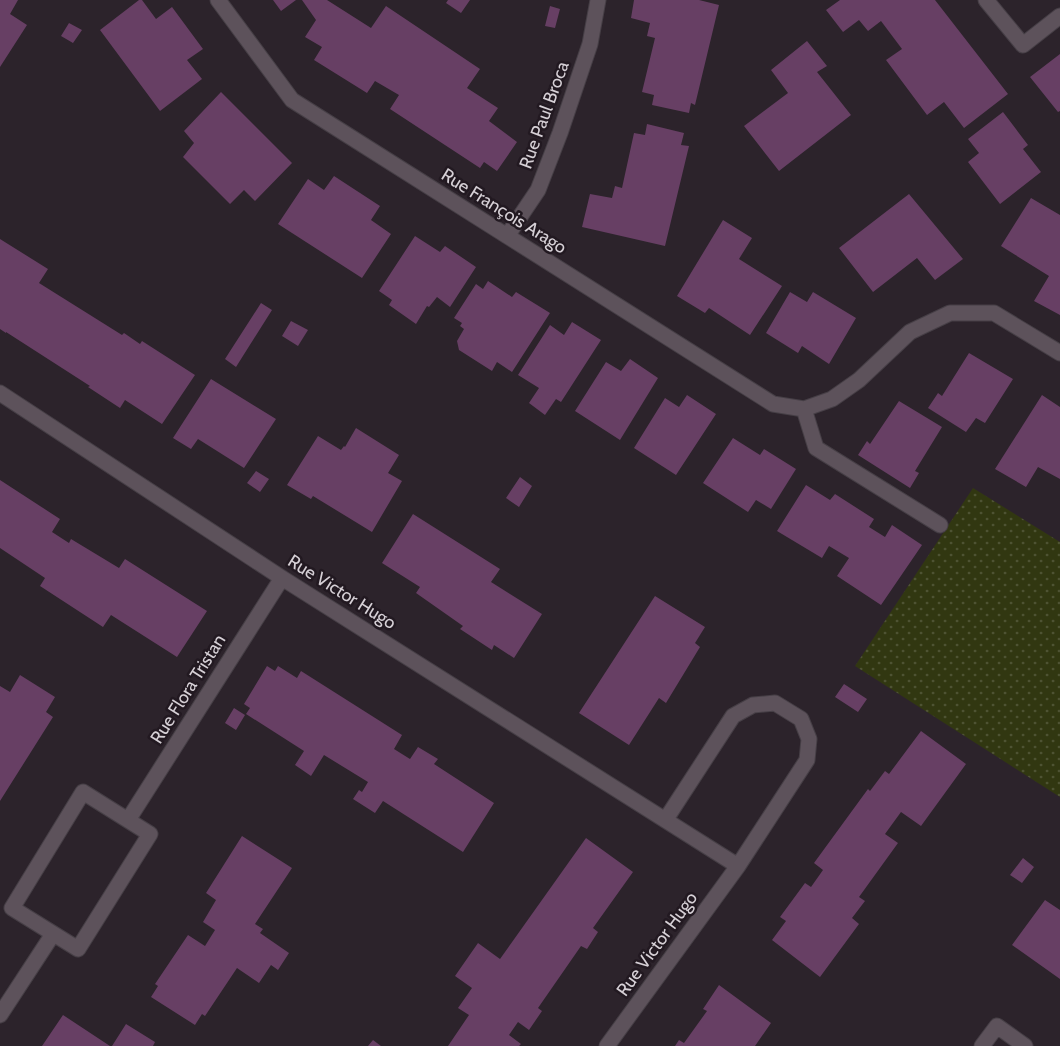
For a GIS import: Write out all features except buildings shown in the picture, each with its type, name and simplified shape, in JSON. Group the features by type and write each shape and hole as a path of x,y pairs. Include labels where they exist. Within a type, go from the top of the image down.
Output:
{"street":[{"name":"Rue François Arago","path":"218,0 292,100 773,404 804,409 832,399 859,380 910,332 950,313 994,313 1060,353"},
{"name":"Rue Paul Broca","path":"507,236 538,190 560,133 590,44 598,0"},
{"path":"986,0 1023,45 1060,16"},
{"name":"Rue Victor Hugo","path":"0,393 282,578 738,866"},
{"path":"804,409 816,448 940,525"},
{"name":"Rue Flora Tristan","path":"128,820 282,578"},
{"name":"Rue Victor Hugo","path":"607,1046 738,866 807,760 809,739 801,719 775,704 753,705 733,716 666,819"},
{"path":"83,792 150,834 78,949 53,934 12,908 83,792"},
{"path":"0,1015 53,934"},
{"path":"982,1046 997,1026 1025,1046"}],"green space":[{"path":"973,488 1060,542 1060,797 855,666"}]}
